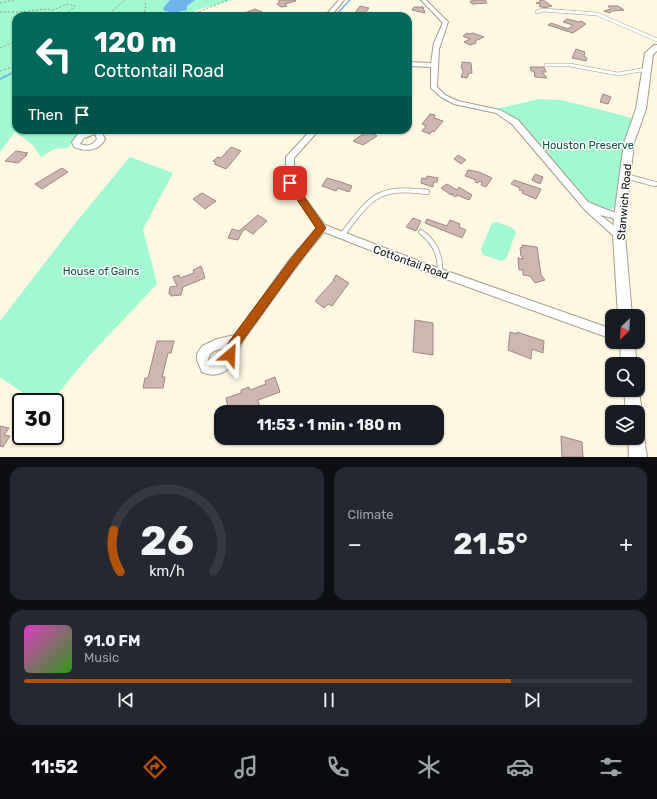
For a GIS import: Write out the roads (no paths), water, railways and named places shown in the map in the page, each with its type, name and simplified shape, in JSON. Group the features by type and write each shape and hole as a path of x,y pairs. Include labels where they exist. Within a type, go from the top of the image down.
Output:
{"street":[{"path":"332,12 342,0"},
{"path":"423,0 444,22 445,27 437,41 434,65 434,88 443,96 456,103 498,111 515,122 598,219 619,235"},
{"name":"Stanwich Road","path":"624,309 619,235 629,143 641,109 648,53 657,47"},
{"path":"412,64 434,65"},
{"path":"238,339 293,262 322,228 290,183 290,157 311,134"},
{"path":"583,201 602,212 620,217"},
{"name":"Cottontail Road","path":"322,228 440,273 605,332"},
{"path":"637,445 638,457"}],"lane":[{"path":"537,12 543,10 597,14 657,40"},
{"path":"546,65 570,65 618,74 646,70"},
{"path":"625,176 654,184"},
{"path":"342,235 374,197 386,191 395,189 411,189 427,192"},
{"path":"421,232 430,239 434,246 440,260 440,273"}],"water":[{"path":"170,0 195,0 187,6 187,10 169,12 163,10"}],"waterway":[{"path":"339,12 350,0"},
{"path":"0,79 12,73"}],"park label":[{"name":"Houston Preserve","path":"588,145"},
{"name":"House of Gains","path":"101,271"}]}
